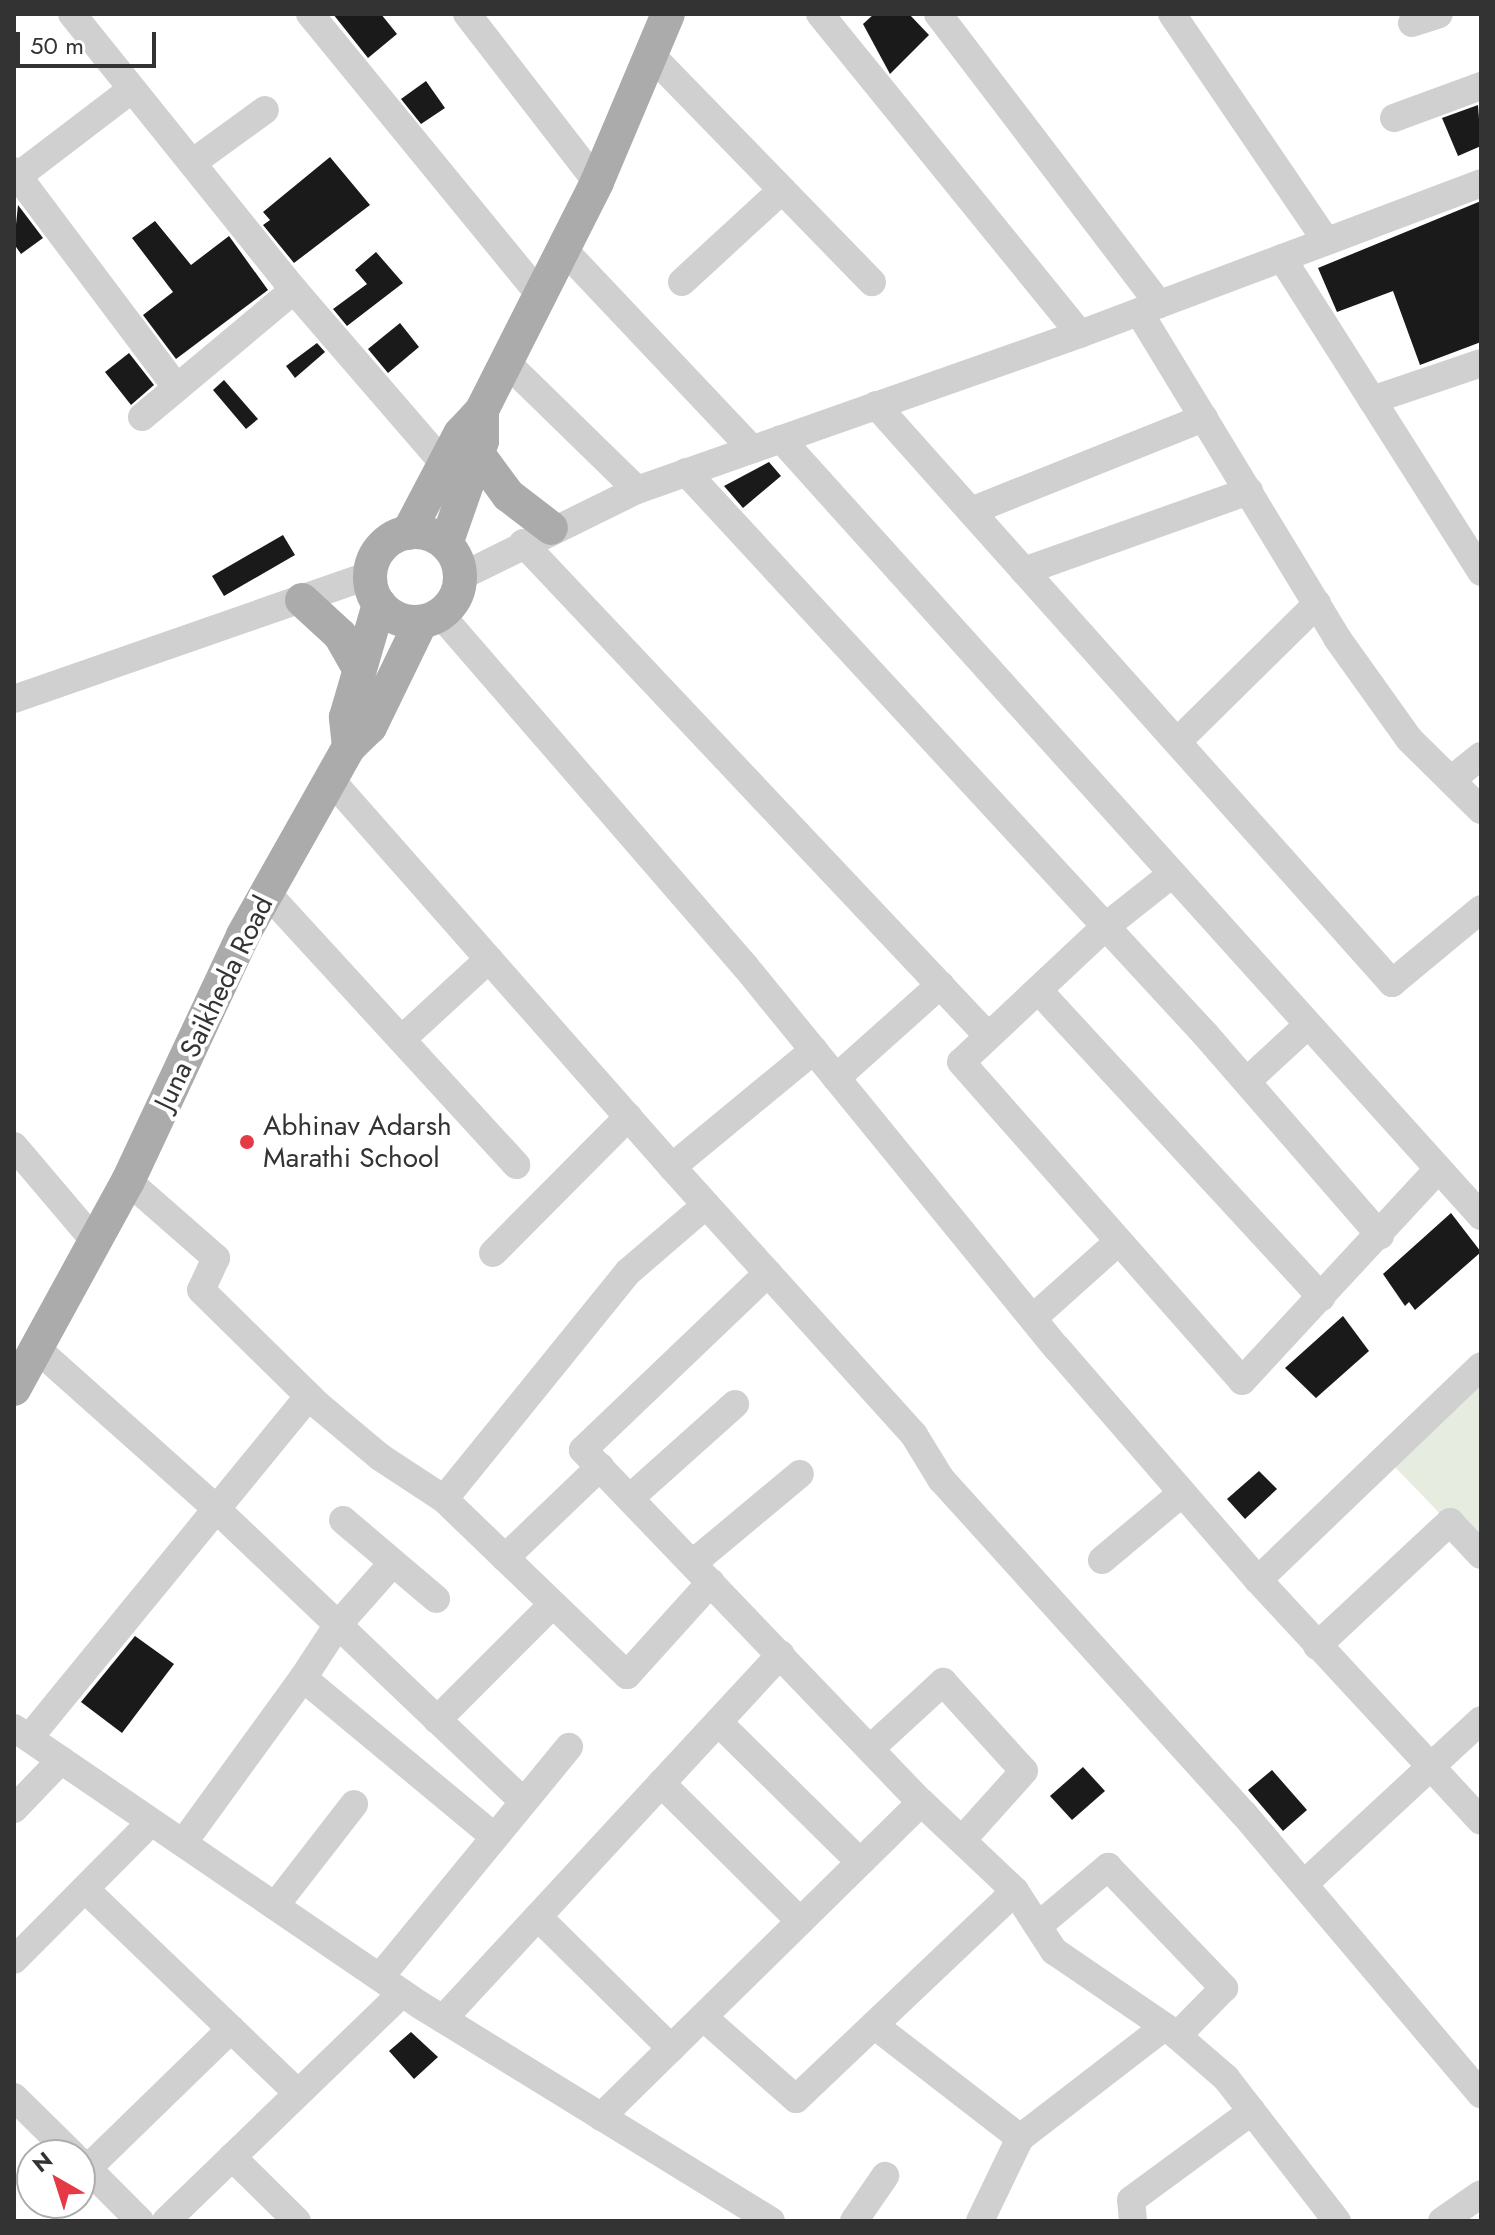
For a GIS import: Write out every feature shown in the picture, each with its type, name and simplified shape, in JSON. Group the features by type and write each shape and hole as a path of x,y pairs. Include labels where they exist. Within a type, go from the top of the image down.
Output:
{"main road":[{"path":"349,747 346,717 360,670 382,547 408,533 445,465 482,410 538,293 597,182 668,14"},
{"path":"374,589 397,618 430,618 460,577 446,544 478,454 482,410"},
{"path":"478,454 537,535"},
{"path":"408,533 446,544"},
{"path":"302,600 340,635 360,670"},
{"name":"Juna Saikheda Road","path":"14,1389 92,1238 128,1181 267,893 349,747 370,727 430,618"}],"street":[{"path":"310,14 538,293"},
{"path":"467,14 597,182"},
{"path":"820,14 1080,334"},
{"path":"938,14 1149,308 1204,418 1317,604 1409,739 1470,793 1481,756"},
{"path":"1172,14 1326,241"},
{"path":"1412,23 1439,14"},
{"path":"89,20 131,90 294,290 445,465"},
{"path":"651,55 872,282"},
{"path":"1394,118 1481,86"},
{"path":"131,90 16,174 177,388"},
{"path":"192,163 265,110"},
{"path":"460,577 537,535 637,490 1080,334 1481,183"},
{"path":"682,282 782,190"},
{"path":"562,248 752,449"},
{"path":"1282,258 1478,560"},
{"path":"142,417 294,290"},
{"path":"506,362 637,490"},
{"path":"1372,400 1481,363"},
{"path":"876,405 1392,983 1481,909"},
{"path":"971,511 1204,418"},
{"path":"781,439 1481,1216"},
{"path":"686,472 1247,1081 1380,1235"},
{"path":"1024,571 1249,491"},
{"path":"537,535 988,1036"},
{"path":"14,699 302,600 374,589"},
{"path":"1177,742 1317,604"},
{"path":"430,618 814,1050 1033,1318 1258,1580 1428,1770 1481,1821"},
{"path":"330,779 672,1167 914,1435 941,1479 1304,1884 1481,2094"},
{"path":"1172,874 1105,927 961,1062 1242,1381 1438,1169"},
{"path":"267,893 516,1165"},
{"path":"402,1039 489,959"},
{"path":"836,1078 940,985"},
{"path":"1038,990 1321,1297"},
{"path":"1247,1081 1308,1025"},
{"path":"672,1167 814,1050"},
{"path":"493,1253 628,1117"},
{"path":"14,1146 92,1238"},
{"path":"128,1181 216,1258 201,1290 309,1396 380,1457 444,1499 627,1675 702,1572 800,1474"},
{"path":"444,1499 628,1272 706,1205"},
{"path":"1033,1318 1119,1241"},
{"path":"768,1273 583,1450 921,1802 1015,1891 1038,1926 1079,1973 1170,2031 1226,2078 1337,2221"},
{"path":"36,1348 216,1509 523,1801"},
{"path":"1258,1580 1481,1366"},
{"path":"309,1396 216,1509 21,1733 443,2019 771,2221"},
{"path":"630,1498 735,1404"},
{"path":"505,1558 600,1467"},
{"path":"1102,1560 1182,1493"},
{"path":"343,1520 391,1565 436,1599"},
{"path":"1317,1646 1450,1522 1481,1555"},
{"path":"183,1843 337,1626 391,1565"},
{"path":"437,1720 553,1604"},
{"path":"443,2019 781,1654"},
{"path":"303,1678 493,1836"},
{"path":"871,1748 943,1682 1024,1771 962,1840"},
{"path":"1304,1884 1481,1720"},
{"path":"718,1722 860,1862"},
{"path":"166,2221 298,2093 391,1985 493,1836 569,1747"},
{"path":"14,1809 61,1760"},
{"path":"661,1783 800,1921"},
{"path":"601,2117 921,1802"},
{"path":"275,1906 354,1804"},
{"path":"14,1960 151,1822"},
{"path":"980,2221 1020,2138 1170,2031 1224,1988 1108,1867 1038,1926"},
{"path":"85,1889 298,2093"},
{"path":"703,2017 796,2099 1015,1891"},
{"path":"538,1917 671,2048"},
{"path":"874,2025 1020,2138"},
{"path":"96,2148 231,2029"},
{"path":"14,2097 57,2139"},
{"path":"1133,2221 1131,2200 1252,2111"},
{"path":"232,2157 297,2221"},
{"path":"854,2221 885,2176"},
{"path":"96,2178 140,2221"},
{"path":"1442,2221 1481,2194"}],"shaded area":[{"path":"1481,1380 1481,1556 1393,1465"}],"building":[{"path":"333,14 381,14 397,34 368,58"},
{"path":"874,14 909,14 929,35 890,74 863,24"},
{"path":"426,81 445,108 421,124 401,99"},
{"path":"1478,105 1481,146 1458,156 1442,118"},
{"path":"330,157 370,205 294,263 263,225 270,220 263,212"},
{"path":"1481,201 1481,342 1420,365 1393,291 1337,312 1318,268"},
{"path":"18,205 43,238 21,254 14,244"},
{"path":"155,221 191,265 229,236 268,290 176,359 143,315 173,292 132,238"},
{"path":"376,252 403,283 347,326 333,309 367,284 355,270"},
{"path":"400,323 419,347 388,373 368,349"},
{"path":"317,343 325,352 295,378 286,366"},
{"path":"129,353 154,385 131,405 105,372"},
{"path":"224,380 258,419 246,429 213,390"},
{"path":"769,462 781,476 743,508 724,486"},
{"path":"283,535 295,555 224,596 212,576"},
{"path":"1451,1213 1481,1252 1415,1310 1409,1302 1405,1306 1383,1274"},
{"path":"1343,1316 1369,1351 1316,1398 1285,1368"},
{"path":"1259,1471 1277,1489 1245,1519 1227,1499"},
{"path":"135,1636 174,1664 122,1733 81,1702"},
{"path":"1083,1767 1105,1791 1072,1820 1050,1796"},
{"path":"1272,1770 1307,1810 1283,1831 1248,1790"},
{"path":"411,2032 438,2057 414,2079 389,2051"}],"place":[{"name":"Abhinav Adarsh Marathi School","path":"247,1142"}]}
